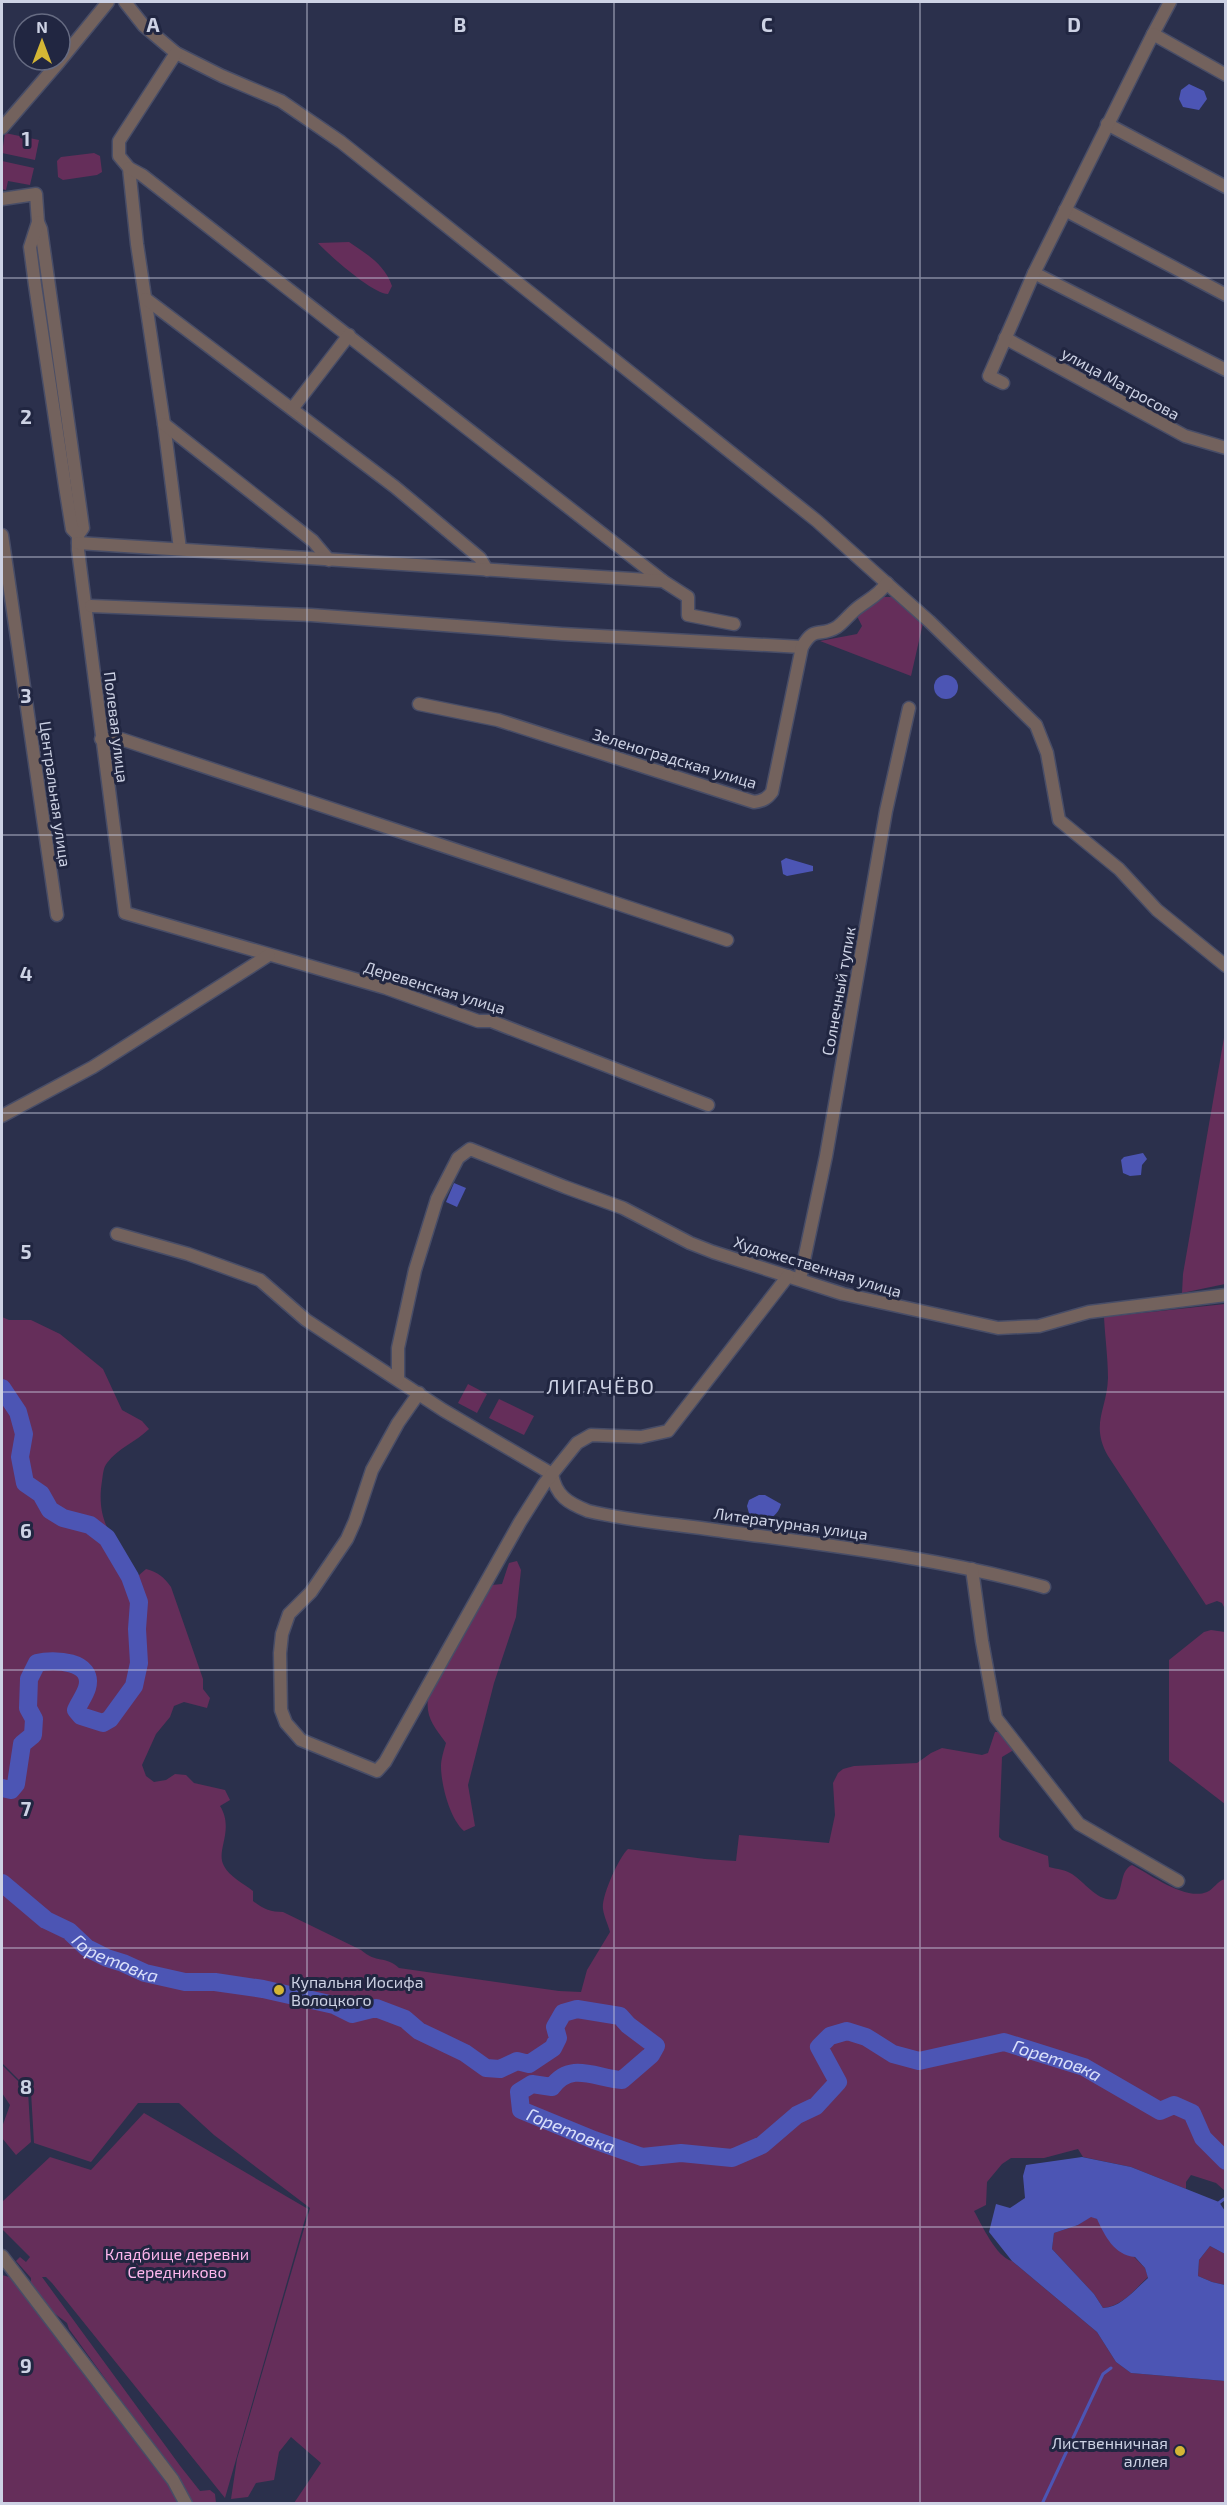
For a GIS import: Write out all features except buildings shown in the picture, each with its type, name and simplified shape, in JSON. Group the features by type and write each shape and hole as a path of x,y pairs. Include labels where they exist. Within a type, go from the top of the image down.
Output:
{"street":[{"path":"4,125 108,2"},
{"path":"125,2 144,26 176,53 222,76 281,100 341,142 817,521 887,583 1036,725 1047,753 1059,820 1119,869 1157,910 1226,966"},
{"path":"1003,383 988,376 1034,273 1170,2"},
{"path":"1153,34 1226,75"},
{"path":"176,53 118,141 118,156 129,168 152,182 663,581 688,597 688,615 734,624"},
{"path":"1107,124 1226,187"},
{"path":"129,168 137,244 180,549"},
{"name":"Полевая улица","path":"2,199 36,194 38,222 41,229 83,528 78,539"},
{"path":"1065,210 1226,295"},
{"name":"Полевая улица","path":"38,222 30,247 72,529 78,539 101,739 125,913 133,917"},
{"path":"1034,273 1226,370"},
{"path":"146,298 429,514 480,558 488,570"},
{"path":"292,409 349,335"},
{"name":"улица Матросова","path":"1005,338 1185,436 1226,448"},
{"path":"49,386 62,383"},
{"path":"164,424 313,541 330,560"},
{"name":"Центральная улица","path":"2,535 5,587 57,915"},
{"path":"78,539 330,560 663,581"},
{"path":"91,606 311,615 573,635 802,647 809,635 839,626 859,607 879,595 887,583"},
{"name":"Зеленоградская улица","path":"419,704 498,720 754,802 767,798 772,792 802,647"},
{"name":"Солнечный тупик","path":"794,1277 824,1166 886,811 909,708"},
{"path":"101,739 121,739 728,940"},
{"name":"Деревенская улица","path":"133,917 147,918 386,988 478,1022 491,1021 708,1105"},
{"path":"2,1116 93,1068 269,955"},
{"name":"Художественная улица","path":"398,1379 398,1347 415,1270 437,1199 458,1158 470,1149 623,1208 690,1243 843,1294 998,1328 1039,1326 1089,1312 1226,1295"},
{"path":"117,1234 188,1254 260,1280 306,1320 419,1393 552,1474"},
{"path":"419,1393 372,1470 347,1539 311,1592 285,1621 280,1653 281,1710 286,1723 301,1740 377,1771 385,1762 520,1522 552,1474 577,1443 591,1435 640,1437 668,1431 794,1277"},
{"name":"Литературная улица","path":"552,1474 556,1490 569,1503 603,1514 872,1551 972,1569 1044,1587"},
{"path":"972,1569 996,1718 1079,1824 1178,1881"},
{"path":"2,2256 173,2480 186,2504"}],"green space":[{"path":"5,133 39,140 35,160 2,153"},
{"path":"94,153 100,156 102,172 97,175 63,180 58,177 57,161 61,157"},
{"path":"2,161 34,168 30,185 8,181 6,190 2,189"},
{"path":"349,242 375,261 385,272 392,286 388,294 362,281 318,243"},
{"path":"884,597 894,597 923,623 911,676 820,641 857,634 862,626 857,616"},
{"path":"1225,1032 1225,1284 1182,1293 1183,1274"},
{"path":"1226,1304 1225,1609 1222,1603 1217,1601 1206,1605 1108,1456 1100,1435 1100,1426 1108,1378 1104,1317"},
{"path":"2,1317 9,1320 31,1320 60,1334 103,1369 122,1410 142,1421 149,1429 116,1453 106,1465 102,1481 102,1509 109,1532 138,1576 146,1569 150,1570 160,1575 171,1587 203,1679 203,1689 210,1698 207,1708 184,1702 174,1706 170,1717 156,1734 142,1765 146,1776 154,1782 166,1780 175,1774 186,1775 194,1783 225,1790 230,1800 220,1806 226,1823 222,1860 229,1873 253,1891 253,1901 264,1908 283,1912 372,1957 394,1964 399,1968 559,1991 581,1992 587,1970 610,1932 603,1903 611,1878 628,1849 736,1861 739,1835 829,1843 835,1815 833,1783 843,1769 854,1766 917,1763 942,1748 982,1755 988,1753 995,1732 1001,1732 1012,1745 1012,1751 1002,1757 999,1837 1002,1840 1048,1856 1049,1867 1070,1873 1104,1898 1116,1899 1125,1871 1132,1865 1169,1886 1189,1893 1207,1892 1225,1879 1225,2191 1216,2183 1191,2175 1186,2182 1186,2189 1131,2167 1083,2157 1078,2149 1044,2158 1011,2158 1002,2164 987,2182 986,2205 974,2211 1000,2253 1097,2332 1116,2362 1131,2373 1225,2381 1225,2503 294,2503 321,2463 291,2437 279,2452 274,2480 256,2483 248,2497 231,2499 237,2459 310,2208 214,2135 179,2103 138,2103 91,2162 34,2143 31,2092 2,2063"},
{"path":"468,1384 487,1394 477,1413 458,1403"},
{"path":"499,1399 534,1416 524,1435 489,1418"},
{"path":"517,1561 521,1570 516,1617 494,1683 468,1785 475,1826 464,1831 454,1818 445,1792 441,1766 446,1743 429,1714 429,1693 492,1585 502,1584 509,1563"},
{"path":"1211,1630 1225,1632 1225,1804 1169,1761 1169,1660 1204,1632"},
{"path":"2,2065 28,2091 31,2142 16,2155 2,2138 2,2127 10,2105 2,2093"},
{"name":"Кладбище деревни Середниково","path":"144,2113 308,2209 225,2498 52,2283 46,2277 42,2277 181,2467 200,2491 210,2490 215,2494 216,2503 192,2503 182,2484 69,2329 67,2323 54,2313 31,2283 31,2278 16,2261 20,2257 26,2262 30,2257 2,2229 2,2202 50,2157 91,2170"},
{"path":"1091,2216 1097,2219 1145,2268 1148,2277 1122,2301 1110,2307 1103,2308 1094,2294 1052,2249 1054,2233 1078,2225"},
{"path":"1210,2246 1225,2254 1225,2285 1198,2276 1199,2260"},
{"path":"2,2275 13,2278 176,2493 180,2503 2,2504"}],"shaded area":[{"path":"1189,84 1204,91 1207,99 1199,110 1183,107 1179,99 1181,90"},
{"path":"946,675 955,678 958,687 955,696 946,699 937,696 934,687 937,678"},
{"path":"786,858 813,866 813,871 787,876 783,874 781,861"},
{"path":"1143,1153 1147,1159 1142,1165 1141,1175 1130,1176 1123,1173 1121,1160 1124,1157"},
{"path":"454,1183 466,1188 457,1207 446,1202"},
{"path":"765,1495 781,1504 773,1516 765,1519 750,1517 747,1506 749,1500"},
{"path":"1082,2157 1131,2167 1219,2202 1225,2211 1225,2254 1210,2246 1199,2260 1198,2276 1225,2285 1225,2381 1131,2373 1116,2362 1097,2332 1012,2261 989,2232 996,2204 1010,2208 1025,2198 1023,2176 1026,2165","holes":["1091,2217 1097,2219 1111,2244 1121,2253 1135,2257 1145,2268 1148,2278 1122,2301 1103,2308 1094,2294 1052,2249 1054,2233 1078,2225"]}],"waterway":[{"name":"Горетовка","path":"2,1388 18,1412 24,1434 20,1457 25,1483 41,1494 50,1510 63,1518 90,1525 107,1538 130,1577 139,1602 137,1629 139,1663 134,1686 110,1719 103,1723 81,1716 76,1710 86,1691 88,1679 79,1667 53,1661 37,1663 29,1679 28,1708 34,1719 33,1735 22,1744 16,1784 11,1790 2,1788"},
{"name":"Горетовка","path":"2,1883 46,1920 69,1931 87,1948 145,1973 185,1982 215,1982 263,1989 334,2005 352,2014 376,2008 405,2019 419,2031 465,2053 486,2068 500,2069 517,2061 529,2064 553,2048 558,2038 555,2027 563,2013 577,2009 620,2016 656,2046 651,2055 622,2080 575,2073 559,2079 552,2087 532,2084 519,2092 521,2110 642,2157 681,2153 732,2158 762,2145 797,2115 816,2106 838,2082 819,2047 830,2036 847,2031 866,2037 893,2054 919,2061 1004,2042 1084,2067 1160,2111 1174,2105 1192,2113 1203,2138 1226,2161"},
{"path":"1216,2205 1224,2199"},
{"path":"1042,2504 1103,2374 1111,2368"}],"place":[{"name":"Купальня Иосифа Волоцкого","path":"279,1990"},
{"name":"Лиственничная аллея","path":"1180,2451"}],"district":[{"name":"ЛИГАЧЁВО","path":"601,1386"}]}
